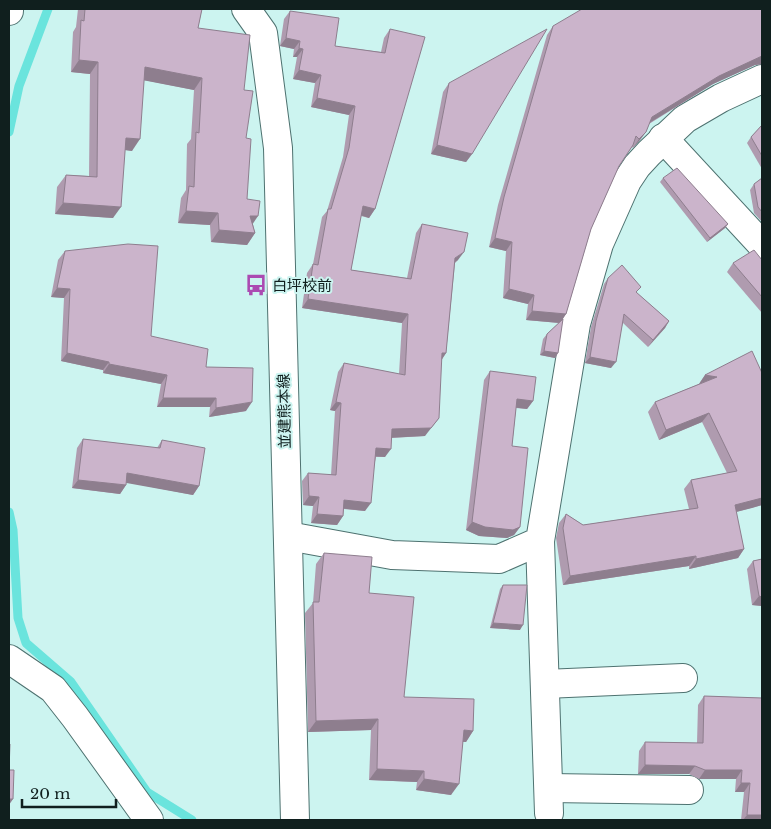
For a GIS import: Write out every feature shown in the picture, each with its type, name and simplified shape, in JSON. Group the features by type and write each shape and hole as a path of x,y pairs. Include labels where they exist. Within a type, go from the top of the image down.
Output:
{"street":[{"name":"並建熊本線","path":"246,9 263,33 278,148 295,820"},
{"path":"689,790 549,801 540,541 576,324 599,244 627,180 637,166 663,138 696,112 762,79"},
{"path":"663,138 762,245"},
{"path":"288,536 392,555 499,559 540,541"},
{"path":"9,659 53,689 149,820"},
{"path":"545,684 683,678"}],"building":[{"path":"85,9 202,9 198,28 250,35 244,90 253,91 246,138 251,139 247,199 260,201 258,216 250,216 255,233 219,230 218,213 186,211 189,186 194,187 196,132 199,133 202,78 145,67 140,139 126,138 121,207 63,203 66,175 97,177 98,62 79,60 81,20 84,21"},
{"path":"582,9 762,9 762,56 719,76 652,117 646,132 639,139 636,136 633,145 619,166 591,229 566,314 532,311 534,295 509,289 512,242 495,238 504,197 553,26"},
{"path":"290,11 339,18 335,46 385,53 390,29 425,37 375,209 363,206 351,270 411,279 422,224 468,233 464,252 455,258 446,353 442,353 439,418 431,428 392,429 391,449 376,448 371,503 344,500 343,516 317,514 319,497 309,496 308,473 336,475 341,403 336,402 344,363 405,375 408,314 308,299 313,264 318,265 328,209 331,209 349,148 355,106 317,98 321,75 299,70 303,49 299,48 300,41 286,38"},
{"path":"547,29 472,154 437,145 449,83"},
{"path":"762,125 762,156 751,137"},
{"path":"677,168 728,224 710,238 663,178"},
{"path":"762,178 762,212 758,207 754,184"},
{"path":"128,244 158,246 151,336 208,349 206,367 253,368 252,402 216,408 216,398 163,398 167,375 109,364 109,362 67,353 70,289 57,288 65,251"},
{"path":"754,250 762,260 762,297 733,263"},
{"path":"622,265 641,287 636,292 669,321 653,340 624,314 616,362 590,357 596,321 608,278"},
{"path":"563,319 558,353 544,351 547,334"},
{"path":"752,351 762,373 762,498 735,505 744,549 696,559 696,556 570,576 563,528 566,514 583,525 698,508 691,480 737,471 709,413 666,430 655,402 717,377 705,375"},
{"path":"490,371 536,377 533,401 517,399 512,446 528,448 520,527 513,530 485,527 472,522"},
{"path":"83,439 160,448 162,440 205,448 199,486 127,473 126,485 78,480"},
{"path":"324,553 372,557 369,593 414,597 404,697 474,699 473,731 464,730 459,784 424,779 424,771 377,769 378,719 316,721 313,602 319,602"},
{"path":"762,559 762,597 759,596 753,561"},
{"path":"503,585 527,585 523,625 493,623"},
{"path":"704,696 762,698 762,815 747,815 750,783 741,783 742,770 705,770 695,766 645,765 645,742 703,743"},
{"path":"9,770 14,770 13,799 9,799"}],"waterway":[{"path":"9,132 19,86 48,9"},
{"path":"9,512 13,530 18,618 26,643 71,682 147,792 192,820"}],"place":[{"name":"白坪校前","path":"256,285"}]}
